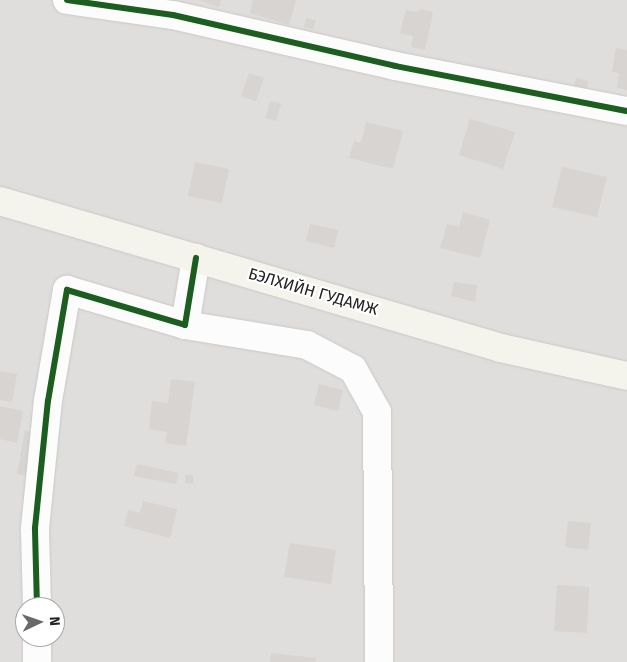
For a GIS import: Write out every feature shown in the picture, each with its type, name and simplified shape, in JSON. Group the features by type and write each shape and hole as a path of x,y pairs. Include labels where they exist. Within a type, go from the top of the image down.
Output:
{"main road":[{"name":"БЭЛХИЙН ГУДАМЖ","path":"0,201 501,348 627,376"}],"street":[{"path":"67,0 173,14 395,66 627,111"},
{"path":"185,325 196,258"},
{"path":"37,597 35,528 48,401 67,290 185,325 307,345 353,369 377,412 379,662"},
{"path":"37,647 37,662"}],"shaded area":[{"path":"0,0 627,0 627,662 0,662"}],"building":[{"path":"198,0 221,0 219,7"},
{"path":"253,0 296,0 289,25 250,13"},
{"path":"419,9 433,12 425,50 411,47 413,36 400,33 406,10 418,12"},
{"path":"306,18 316,20 313,29 304,27"},
{"path":"616,48 627,50 627,90 617,88 619,73 612,72"},
{"path":"249,73 264,78 256,101 241,96"},
{"path":"576,78 588,81 587,88 574,86"},
{"path":"271,101 281,104 276,121 265,118"},
{"path":"470,119 515,132 503,169 459,155"},
{"path":"366,122 403,131 393,169 349,158 354,141 361,143"},
{"path":"195,162 229,169 222,203 188,196"},
{"path":"562,167 607,177 597,217 552,207"},
{"path":"463,212 490,220 480,258 440,248 447,224 459,227"},
{"path":"310,224 338,230 334,248 306,241"},
{"path":"454,282 477,285 475,302 451,296"},
{"path":"0,371 17,374 12,402 0,400"},
{"path":"171,379 195,382 186,446 165,443 167,432 149,429 152,401 168,403"},
{"path":"319,384 343,390 338,411 314,405"},
{"path":"0,406 23,411 17,443 0,439"},
{"path":"25,430 37,434 27,476 17,474"},
{"path":"137,464 178,473 176,484 134,476"},
{"path":"185,475 193,475 193,484 185,483"},
{"path":"143,501 177,509 170,538 124,526 128,510 140,513"},
{"path":"568,521 591,523 588,550 565,547"},
{"path":"290,543 336,550 331,584 284,577"},
{"path":"557,585 589,587 587,633 554,631"},
{"path":"271,653 316,658 315,662 270,662"}],"cycle path":[{"path":"67,0 173,15 395,66 627,111"},
{"path":"37,597 35,528 48,401 67,290 185,325 196,258"}]}
